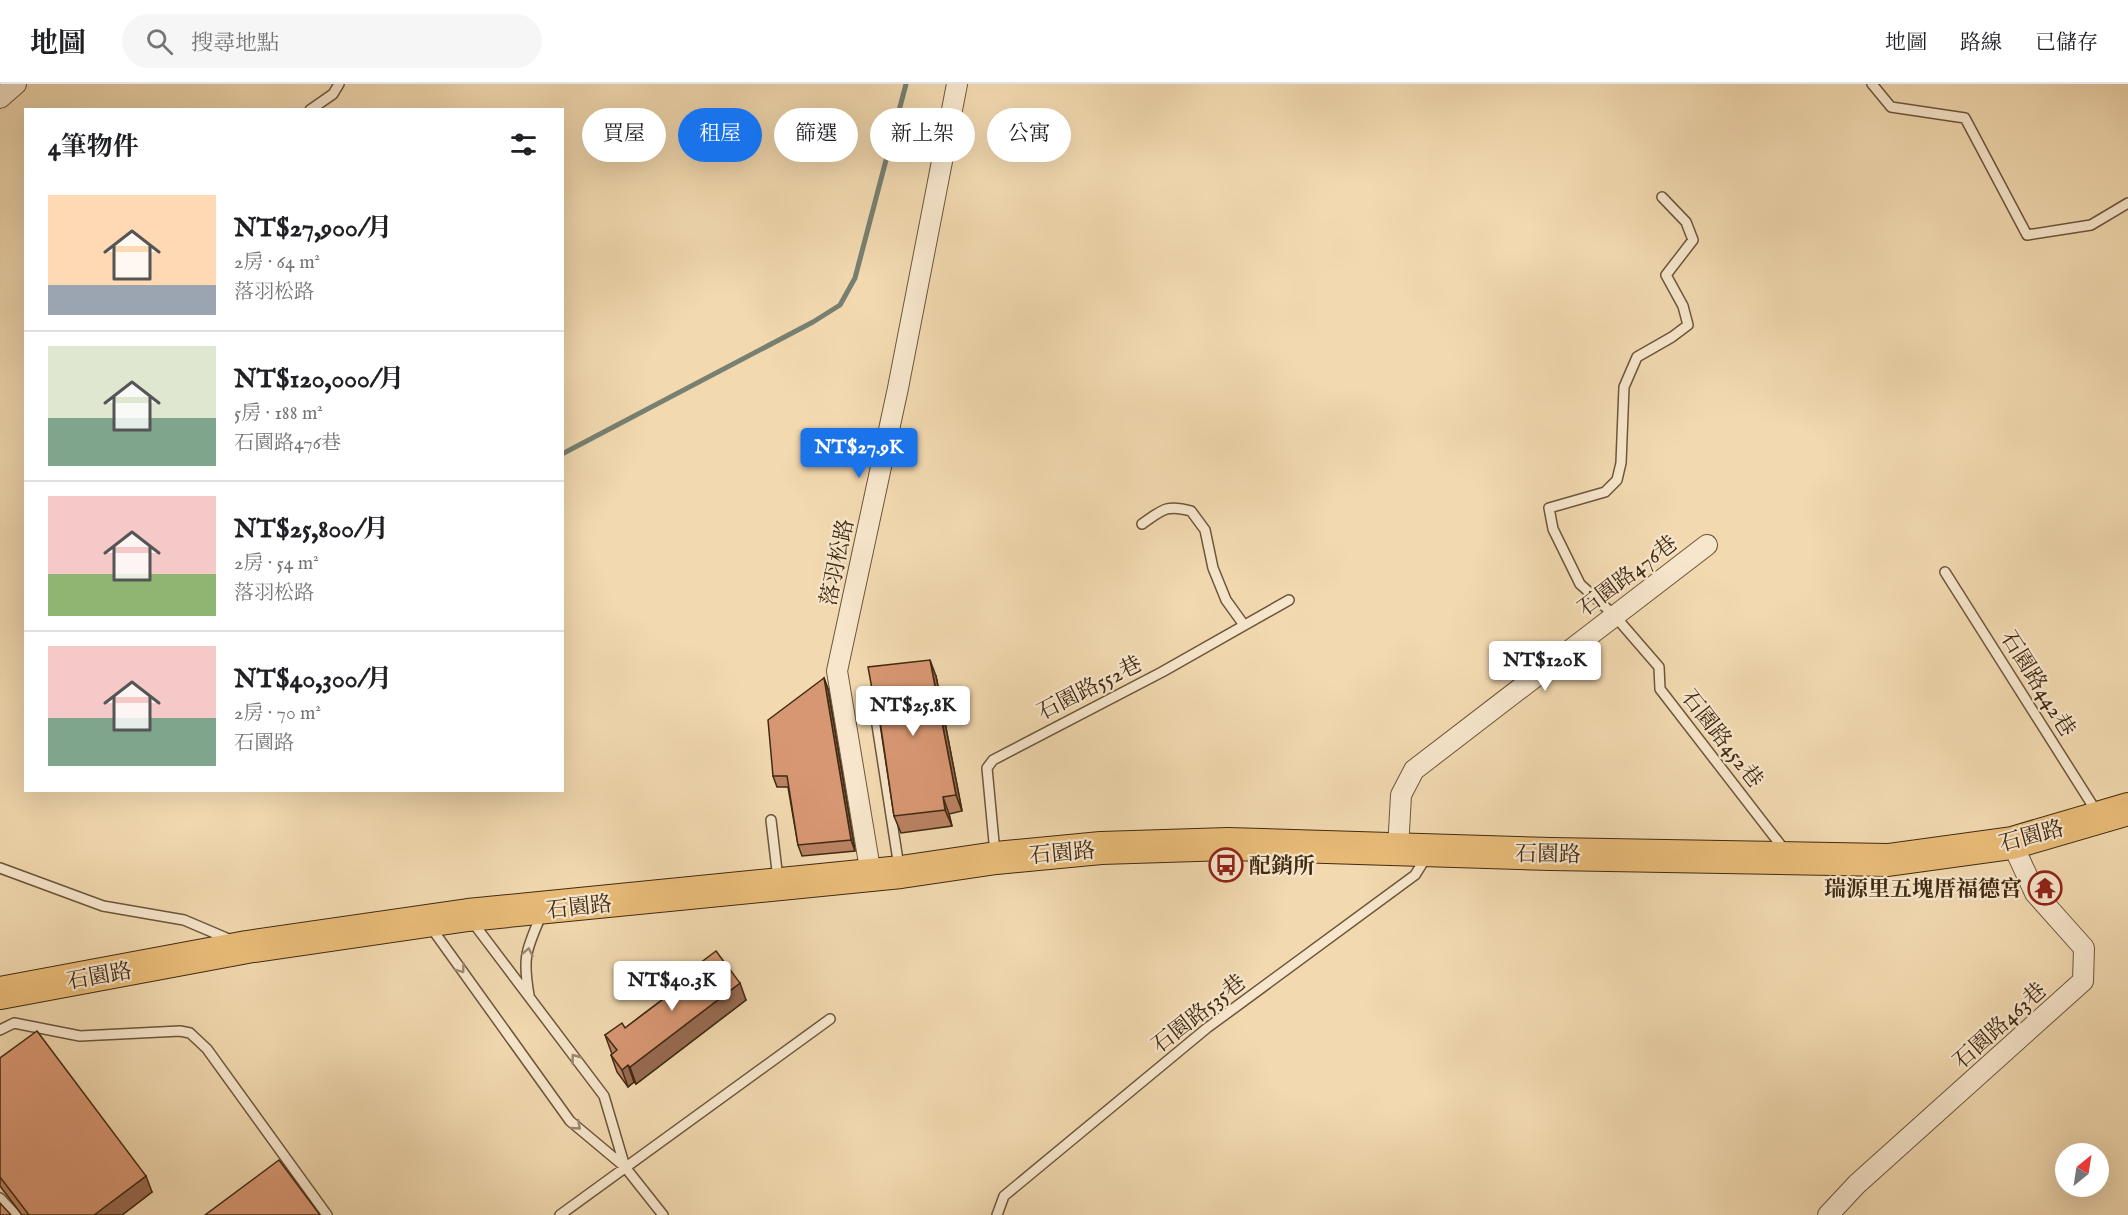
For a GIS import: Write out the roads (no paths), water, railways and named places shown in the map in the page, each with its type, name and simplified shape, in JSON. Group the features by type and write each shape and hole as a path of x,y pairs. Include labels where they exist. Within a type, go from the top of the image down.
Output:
{"main road":[{"name":"石園路","path":"0,993 247,947 468,915 886,874 996,858 1101,848 1228,844 1887,860 2012,843 2114,812"}],"street":[{"path":"0,98 15,84"},
{"name":"落羽松路","path":"886,874 837,671 900,376 957,84"},
{"name":"石園路476巷","path":"1398,849 1401,795 1414,770 1707,544"},
{"name":"石園路463巷","path":"1828,1215 1857,1184 2084,981 2084,948 2035,894 2012,843"}],"lane":[{"path":"313,108 333,94 339,84"},
{"path":"1872,84 1892,107 1965,118 2027,236 2091,225 2128,203"},
{"name":"石園路452巷","path":"1662,197 1686,222 1693,240 1665,275 1683,306 1688,325 1637,357 1624,387 1621,463 1617,480 1605,492 1549,508 1553,529 1580,584 1614,615 1659,667 1660,689 1791,858"},
{"path":"1142,524 1165,508 1173,506 1191,511 1205,530 1213,568 1226,600 1244,625"},
{"name":"石園路442巷","path":"1945,572 2114,812"},
{"name":"石園路552巷","path":"996,858 987,768 993,760 1162,672 1289,600"},
{"path":"875,712 886,874"},
{"path":"771,820 779,884"},
{"name":"石園路535巷","path":"997,1215 1004,1196 1206,1028 1414,875 1431,850"},
{"path":"0,868 103,906 184,920 247,947"},
{"path":"530,997 526,974 526,950 544,909"},
{"path":"468,915 604,1096 625,1167"},
{"path":"427,922 570,1121 625,1167 663,1215"},
{"path":"561,1215 830,1019"},
{"path":"0,1030 14,1023 80,1036 180,1031 189,1034 207,1050 327,1215"},
{"path":"0,1198 16,1215"}],"waterway":[{"path":"564,453 813,322 840,305 855,278 906,84"}],"place":[{"name":"配銷所","path":"1226,865"},
{"name":"瑞源里五塊厝福德宮","path":"2045,888"}]}
